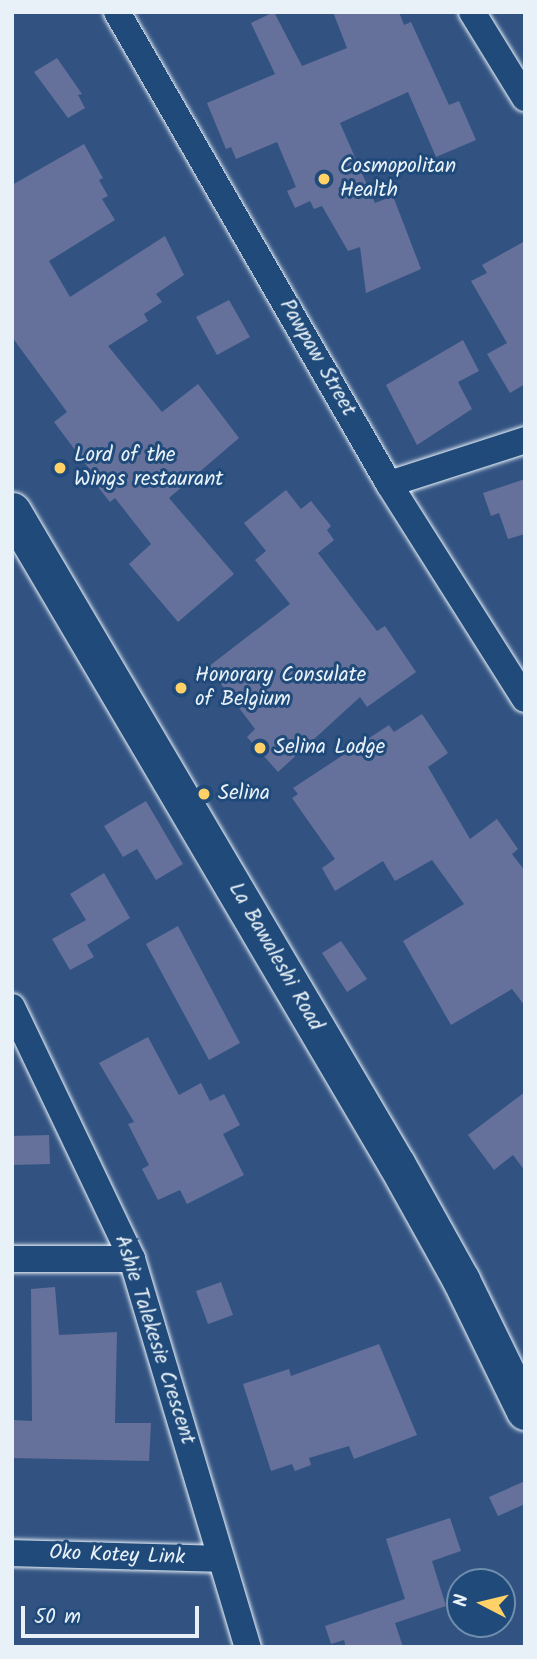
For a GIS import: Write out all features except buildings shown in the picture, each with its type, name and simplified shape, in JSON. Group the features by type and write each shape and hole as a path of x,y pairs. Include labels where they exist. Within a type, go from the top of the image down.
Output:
{"main road":[{"name":"La Bawaleshi Road","path":"12,511 397,1165 461,1280 525,1411"}],"street":[{"name":"Pawpaw Street","path":"117,12 389,484 525,699"},
{"path":"472,12 525,97"},
{"path":"389,484 525,440"},
{"name":"Ashie Talekesie Crescent","path":"12,1007 132,1259 248,1647"},
{"path":"12,1258 132,1259"},
{"name":"Oko Kotey Link","path":"12,1553 221,1559"}],"place":[{"name":"Cosmopolitan Health","path":"324,179"},
{"name":"Lord of the Wings restaurant","path":"60,468"},
{"name":"Honorary Consulate of Belgium","path":"181,688"},
{"name":"Selina Lodge","path":"260,748"},
{"name":"Selina","path":"204,794"}]}
